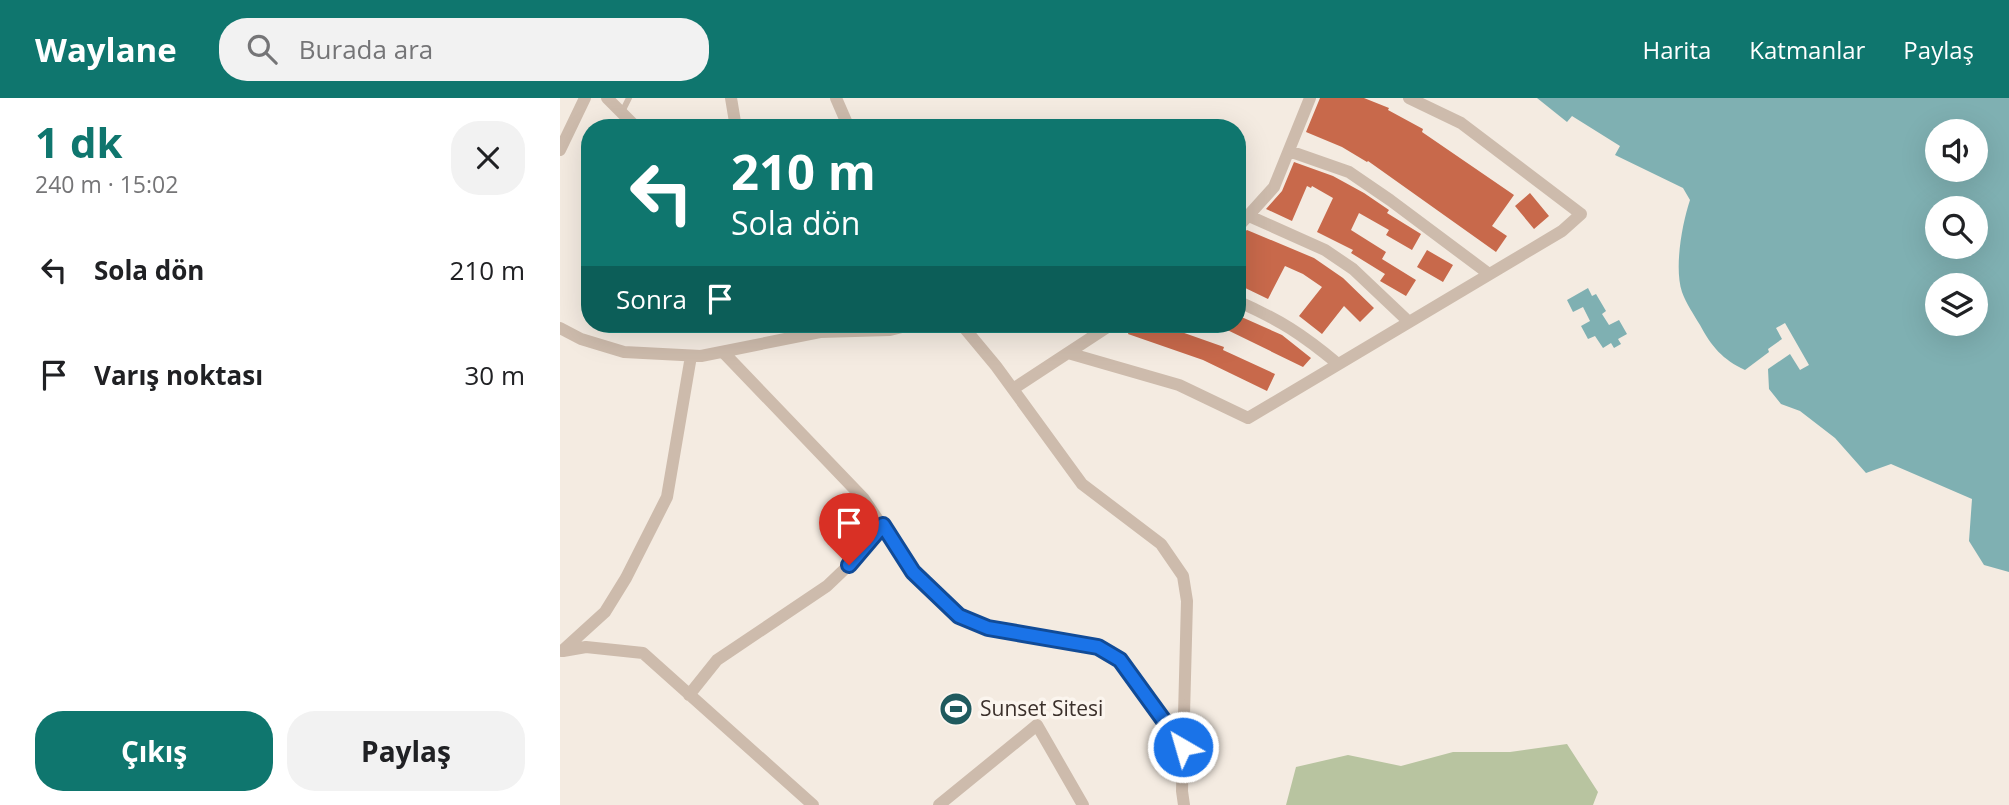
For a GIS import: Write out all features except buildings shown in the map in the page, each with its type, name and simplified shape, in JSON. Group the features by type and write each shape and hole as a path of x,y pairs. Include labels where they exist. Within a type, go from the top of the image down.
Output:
{"street":[{"path":"560,150 584,98"},
{"path":"607,98 629,119"},
{"path":"731,98 734,119"},
{"path":"836,98 845,119"},
{"path":"1246,219 1274,187 1310,98"},
{"path":"1068,353 1179,385 1248,418 1562,231 1581,214 1461,123 1409,98"},
{"path":"1289,150 1349,172 1489,274"},
{"path":"1249,216 1325,250 1353,269 1409,322"},
{"path":"1246,305 1274,317 1338,364"},
{"path":"560,328 581,339 624,352 691,356 815,333"},
{"path":"968,333 1013,388 1082,484 1161,544 1183,576 1187,600 1182,791 1184,805"},
{"path":"1013,388 1098,333"},
{"path":"723,352 864,499 913,572 959,616 988,628 1098,647 1120,660 1183,747"},
{"path":"561,652 604,612 626,578 667,498 691,356"},
{"path":"689,695 718,660 827,586 883,525"},
{"path":"561,652 586,647 643,653 813,805"},
{"path":"939,805 1037,725 1083,805"}],"lane":[{"path":"622,112 629,98"}],"green space":[{"path":"1567,744 1598,792 1593,805 1286,805 1296,767 1348,755 1401,766 1453,752 1510,752"}],"water":[{"path":"1537,98 2009,98 2009,572 1984,565 1969,541 1972,499 1891,464 1866,473 1835,438 1800,411 1781,404 1769,389 1768,369 1790,354 1800,370 1809,365 1785,323 1776,328 1782,339 1745,370 1718,352 1682,292 1680,246 1690,200 1683,188 1615,155 1620,146 1572,116 1567,122"},
{"path":"1588,288 1592,296 1596,294 1606,311 1602,314 1609,325 1619,320 1627,334 1618,339 1621,344 1614,348 1611,343 1603,348 1595,336 1588,339 1581,326 1590,321 1583,307 1573,312 1567,300"}],"place":[{"name":"Sunset Sitesi","path":"956,709"}],"route":[{"path":"849,565 883,525 913,572 959,616 988,628 1098,647 1120,660 1183,747"}]}
